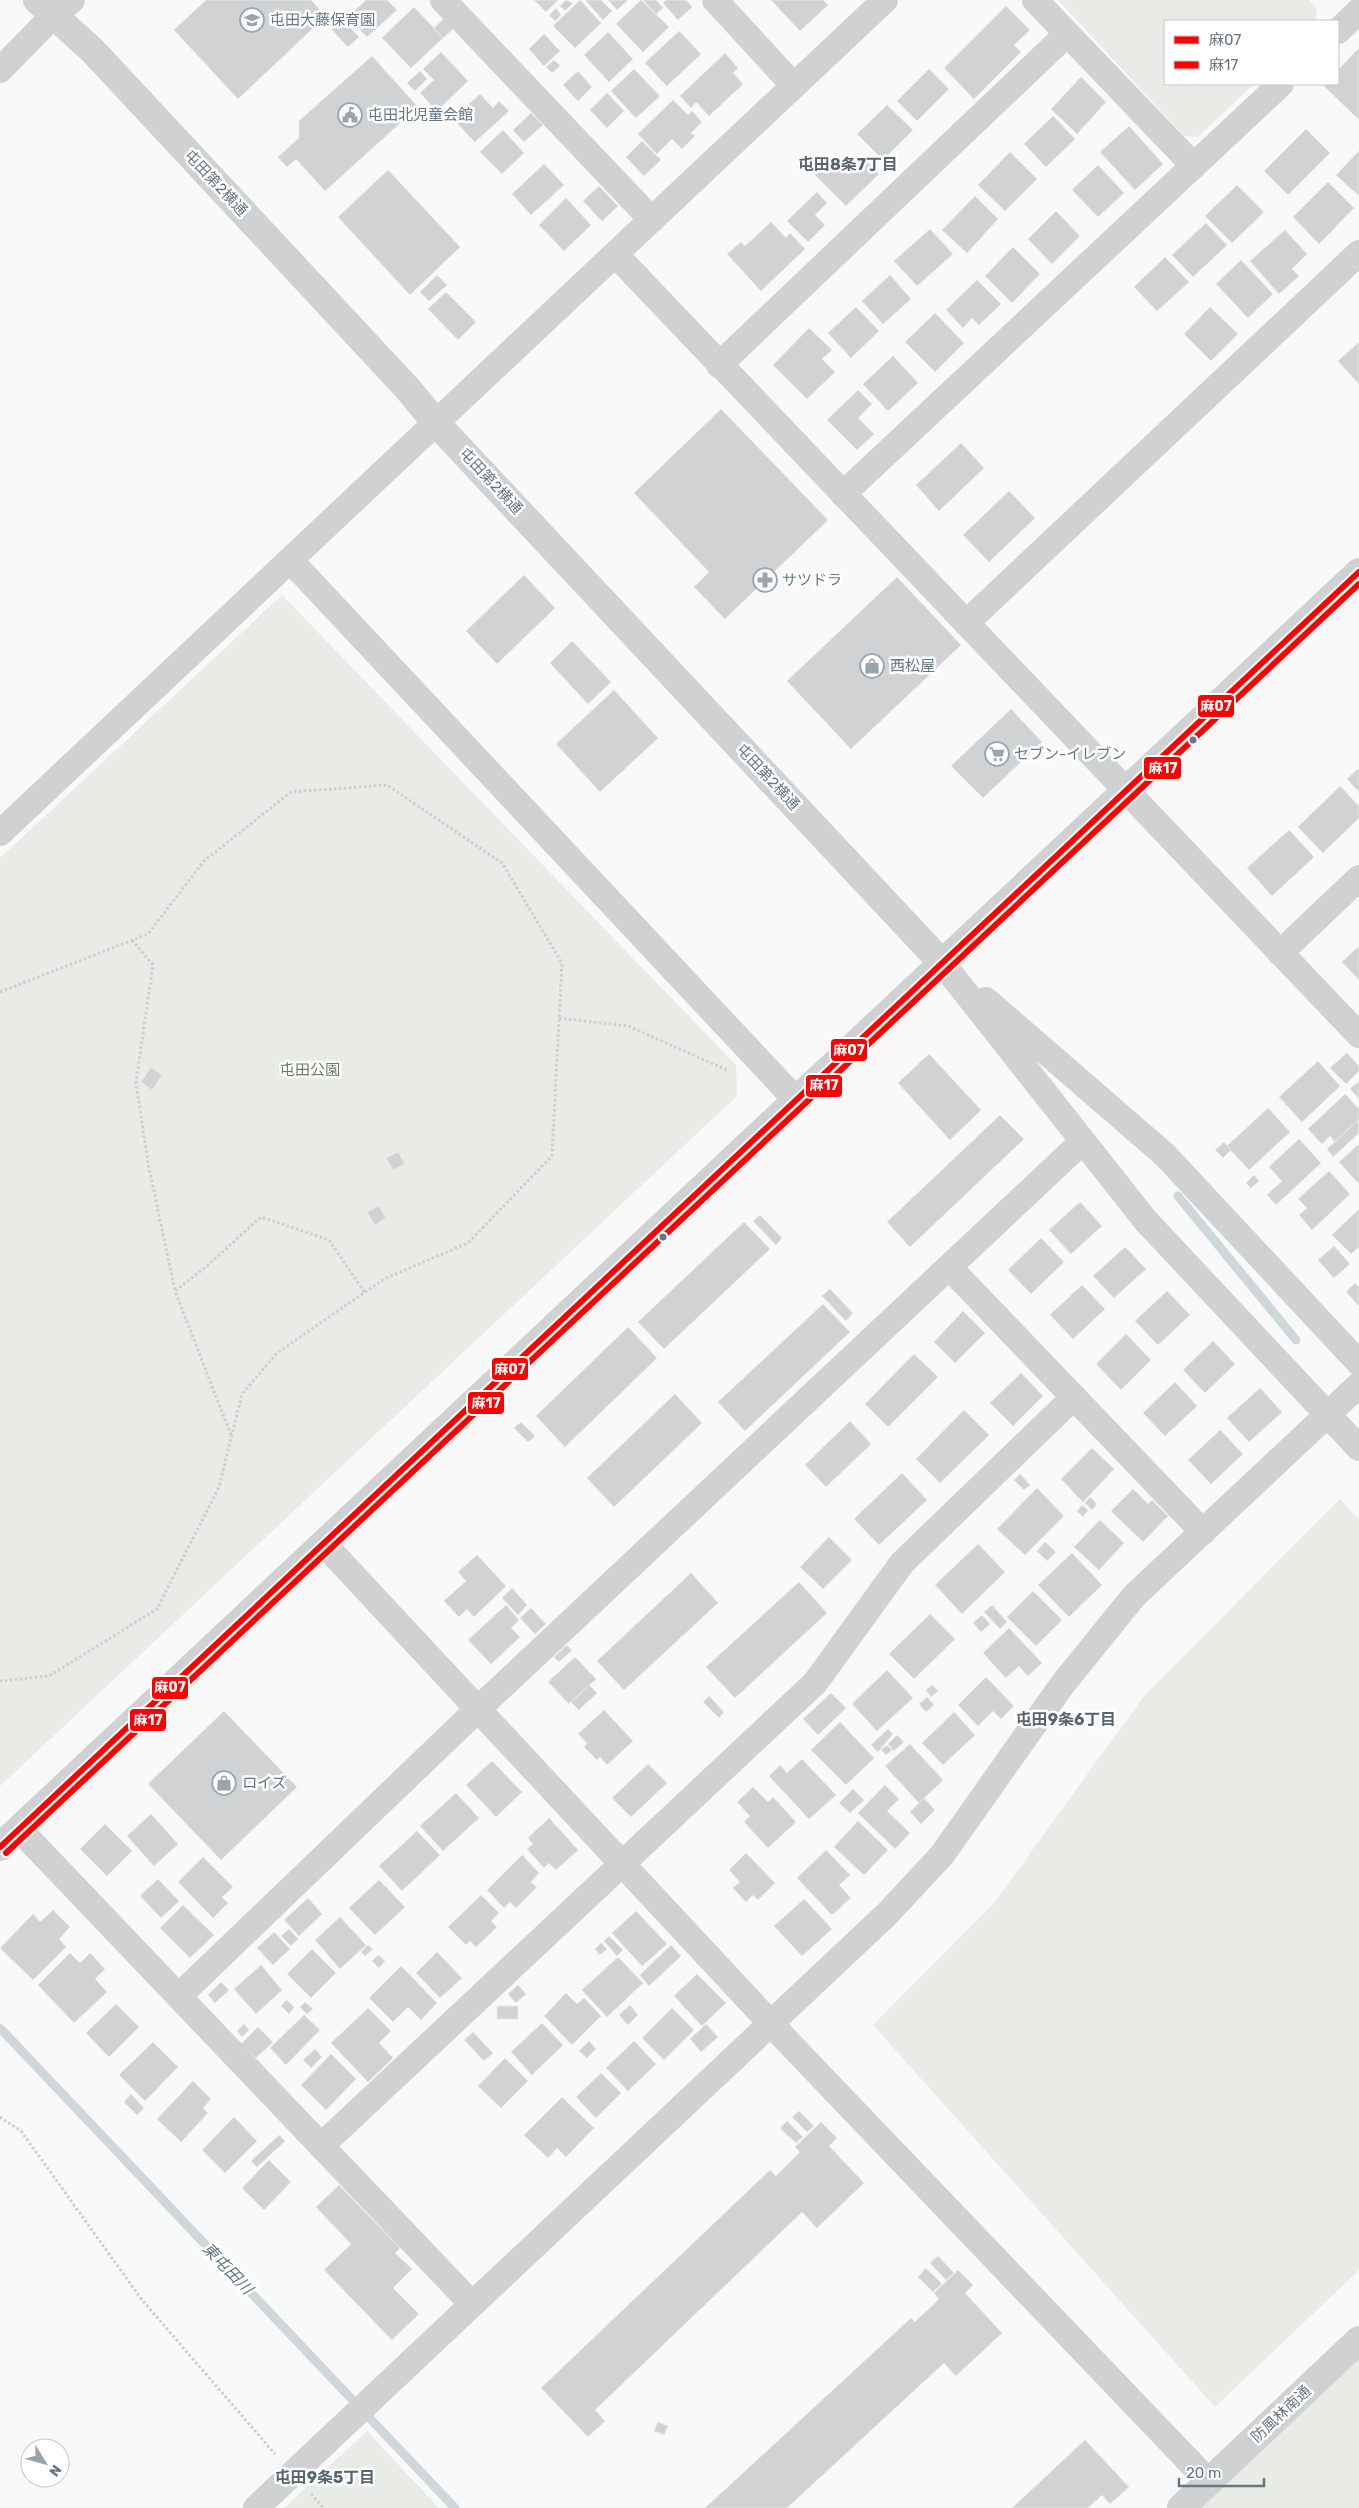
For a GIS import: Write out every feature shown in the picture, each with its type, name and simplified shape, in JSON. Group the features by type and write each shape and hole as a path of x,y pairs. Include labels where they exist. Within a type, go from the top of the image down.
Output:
{"street":[{"path":"443,0 652,220"},
{"path":"714,0 794,86"},
{"path":"0,833 884,0"},
{"path":"1035,0 1194,166"},
{"path":"1353,0 1359,6"},
{"path":"0,70 54,5"},
{"name":"屯田第2横通","path":"54,5 93,50 408,389 436,423 943,964"},
{"path":"1339,30 1359,11"},
{"path":"720,365 1067,34"},
{"path":"843,494 1280,85"},
{"path":"966,623 1359,253"},
{"path":"614,254 1359,1035"},
{"path":"290,560 797,1101"},
{"path":"472,2304 179,1996 10,1838 1359,572"},
{"path":"1280,953 1359,878"},
{"path":"943,964 1146,1221 1359,1448"},
{"path":"943,964 1165,1155 1359,1363"},
{"path":"179,1996 478,1709 950,1268 1082,1142"},
{"path":"950,1268 1203,1532"},
{"path":"256,2508 887,1914 942,1855 1062,1684 1134,1596 1359,1385"},
{"path":"321,2146 815,1683 902,1563 1074,1397"},
{"path":"324,1544 770,2024 1209,2482"},
{"name":"防風林南通","path":"1181,2508 1359,2340"}],"path":[{"path":"0,992 148,934 204,862 291,792 387,785 502,863 562,963 552,1156 468,1243 384,1279 278,1353 242,1394 220,1487 156,1609 49,1676 0,1681"},
{"path":"132,940 154,965 136,1082 148,1163 175,1291 231,1436"},
{"path":"559,1018 628,1026 735,1073"},
{"path":"175,1291 207,1266 261,1217 329,1240 365,1293"},
{"path":"0,2117 21,2131 142,2300 276,2456"},
{"path":"307,2490 324,2508"}],"green space":[{"path":"1058,0 1309,0 1317,9 1316,20 1164,20 1164,85 1253,85 1198,137 1184,136"},
{"name":"屯田公園","path":"282,595 736,1065 737,1096 0,1786 0,858"},
{"path":"1340,1499 1359,1520 1359,2270 1215,2407 873,2025 994,1903 1144,1696"},
{"path":"1359,2357 1359,2508 1200,2508"},
{"path":"367,2431 439,2508 284,2508"}],"building":[{"path":"206,0 311,0 326,16 238,99 174,30"},
{"path":"366,0 387,0 397,10 367,37 348,17"},
{"path":"534,0 558,0 546,12"},
{"path":"566,0 573,3 565,11 560,6"},
{"path":"580,0 601,23 575,48 553,26"},
{"path":"585,0 601,0 612,11 603,20"},
{"path":"608,0 628,0 617,10"},
{"path":"641,0 669,27 643,52 616,24"},
{"path":"643,0 656,0 663,8 656,14"},
{"path":"666,0 686,0 692,7 678,20 663,3"},
{"path":"771,0 823,0 828,5 800,31"},
{"path":"1006,6 1030,30 1014,45 1021,52 974,99 944,68"},
{"path":"414,7 443,38 411,68 382,38"},
{"path":"556,8 561,15 555,21 549,15"},
{"path":"446,17 455,27 443,38 434,28"},
{"path":"342,19 359,37 348,47 331,29"},
{"path":"679,31 701,54 667,86 645,63"},
{"path":"608,32 633,59 609,82 584,55"},
{"path":"544,34 560,51 544,66 529,49"},
{"path":"1359,48 1359,120 1323,85 1339,85 1339,69"},
{"path":"441,52 468,81 437,111 420,93 434,80 423,69"},
{"path":"725,53 738,68 733,73 743,84 709,116 696,102 691,108 680,96"},
{"path":"372,56 418,107 325,191 296,159 287,167 278,157 299,138 299,121"},
{"path":"554,60 560,66 552,73 546,67"},
{"path":"634,69 660,96 636,118 611,91"},
{"path":"929,69 949,89 917,121 897,101"},
{"path":"420,71 427,79 415,91 407,83"},
{"path":"578,71 592,87 578,101 563,85"},
{"path":"1081,77 1106,102 1077,134 1051,109"},
{"path":"607,93 624,111 607,128 590,110"},
{"path":"480,94 493,108 499,101 509,111 475,142 453,119"},
{"path":"673,100 688,115 692,111 702,122 691,133 695,136 682,149 672,139 657,154 638,134"},
{"path":"887,105 913,130 883,160 857,134"},
{"path":"531,113 543,125 524,142 513,130"},
{"path":"1053,116 1075,139 1046,167 1024,144"},
{"path":"1129,126 1163,164 1135,190 1100,152"},
{"path":"1306,129 1330,153 1288,195 1264,171"},
{"path":"503,130 524,153 502,174 480,152"},
{"path":"642,141 661,160 644,176 626,157"},
{"path":"1359,151 1359,194 1358,195 1336,175"},
{"path":"1010,152 1037,179 1005,211 978,185"},
{"path":"862,157 879,174 846,206 815,175 832,159 846,173"},
{"path":"544,164 564,185 531,215 512,194"},
{"path":"1098,165 1124,193 1098,217 1072,190"},
{"path":"388,170 460,247 410,295 338,217"},
{"path":"1328,182 1354,208 1319,244 1293,217"},
{"path":"1237,185 1264,212 1232,243 1205,216"},
{"path":"599,186 618,206 602,221 583,201"},
{"path":"817,192 827,203 815,215 825,225 808,242 787,221"},
{"path":"975,196 998,219 967,253 942,230"},
{"path":"566,198 591,225 564,251 539,225"},
{"path":"1056,211 1080,236 1052,264 1028,239"},
{"path":"771,222 786,238 790,233 805,249 761,291 727,254 741,242 745,246"},
{"path":"1206,223 1227,245 1193,277 1172,255"},
{"path":"930,229 953,254 917,286 894,261"},
{"path":"1285,230 1307,254 1292,269 1299,276 1279,294 1250,261"},
{"path":"1013,247 1040,274 1012,303 985,276"},
{"path":"1165,257 1189,282 1157,311 1134,287"},
{"path":"1241,260 1273,294 1248,318 1216,284"},
{"path":"437,275 447,285 429,301 420,292"},
{"path":"890,275 911,299 883,324 862,301"},
{"path":"977,280 1001,304 979,325 972,318 963,328 946,310"},
{"path":"446,292 476,322 458,340 428,309"},
{"path":"856,307 879,331 851,358 828,333"},
{"path":"1210,307 1238,334 1211,361 1184,334"},
{"path":"935,313 964,343 935,372 905,342"},
{"path":"809,328 832,350 822,359 835,372 807,399 773,365"},
{"path":"1359,342 1359,384 1338,361"},
{"path":"893,356 918,383 888,411 863,384"},
{"path":"858,390 872,404 858,418 874,434 857,450 827,420"},
{"path":"721,409 828,520 725,619 694,587 709,572 634,493"},
{"path":"961,443 984,468 939,511 916,485"},
{"path":"1009,491 1035,518 989,562 963,535"},
{"path":"524,575 555,608 497,664 466,631"},
{"path":"897,577 961,645 851,749 787,681"},
{"path":"572,641 611,682 588,704 550,663"},
{"path":"614,690 658,738 600,792 556,744"},
{"name":"セブン-イレブン","path":"1011,709 1042,742 983,798 951,766"},
{"path":"1359,768 1359,792 1347,779"},
{"path":"1340,786 1359,806 1359,818 1323,853 1298,827"},
{"path":"1289,830 1314,857 1272,896 1247,868"},
{"path":"1359,946 1359,980 1342,962"},
{"path":"1347,1053 1359,1066 1359,1071 1346,1084 1330,1068"},
{"path":"929,1054 981,1110 950,1140 898,1083"},
{"path":"1318,1061 1340,1086 1302,1122 1279,1097"},
{"path":"151,1067 162,1075 152,1090 141,1082"},
{"path":"1359,1081 1359,1099 1350,1089"},
{"path":"1345,1094 1359,1109 1359,1119 1335,1142 1330,1136 1322,1144 1308,1129"},
{"path":"1268,1108 1290,1132 1249,1170 1227,1146"},
{"path":"1000,1115 1024,1139 910,1247 887,1222"},
{"path":"1358,1120 1359,1133 1333,1157 1327,1149"},
{"path":"1299,1139 1321,1163 1276,1205 1267,1195 1282,1181 1269,1167"},
{"path":"1224,1142 1231,1150 1223,1158 1215,1150"},
{"path":"1359,1144 1359,1184 1339,1162"},
{"path":"398,1152 405,1164 393,1170 386,1158"},
{"path":"1329,1171 1350,1194 1312,1230 1299,1215 1307,1208 1298,1199"},
{"path":"1254,1175 1259,1181 1251,1188 1246,1183"},
{"path":"1080,1202 1102,1226 1071,1254 1049,1230"},
{"path":"379,1206 386,1218 375,1225 367,1212"},
{"path":"1359,1209 1359,1247 1351,1254 1332,1235"},
{"path":"760,1215 782,1238 776,1245 753,1221"},
{"path":"744,1222 770,1249 664,1349 638,1322"},
{"path":"1041,1238 1064,1262 1031,1294 1008,1270"},
{"path":"1334,1246 1350,1264 1334,1278 1318,1260"},
{"path":"1125,1247 1146,1269 1114,1298 1093,1276"},
{"path":"1355,1283 1359,1287 1359,1306 1346,1292"},
{"path":"1082,1285 1105,1309 1073,1339 1050,1315"},
{"path":"830,1289 853,1313 846,1321 822,1296"},
{"path":"1167,1291 1190,1315 1158,1345 1135,1321"},
{"path":"823,1304 850,1332 745,1431 718,1402"},
{"path":"963,1311 985,1333 955,1363 934,1342"},
{"path":"628,1327 657,1358 565,1447 536,1416"},
{"path":"1126,1334 1151,1360 1121,1390 1096,1364"},
{"path":"1213,1341 1235,1364 1205,1393 1183,1370"},
{"path":"914,1354 938,1377 888,1427 865,1404"},
{"path":"1021,1373 1043,1396 1013,1426 990,1403"},
{"path":"1175,1382 1197,1406 1165,1436 1143,1413"},
{"path":"1260,1388 1282,1412 1249,1442 1227,1418"},
{"path":"675,1394 702,1423 614,1507 587,1478"},
{"path":"964,1410 989,1435 940,1483 916,1459"},
{"path":"850,1421 871,1444 826,1487 805,1465"},
{"path":"521,1422 535,1436 528,1442 514,1428"},
{"path":"1220,1430 1243,1454 1211,1484 1188,1460"},
{"path":"1092,1448 1114,1469 1083,1502 1061,1479"},
{"path":"902,1473 927,1500 879,1545 854,1519"},
{"path":"1020,1474 1030,1485 1024,1490 1014,1480"},
{"path":"1037,1488 1064,1516 1025,1555 997,1529"},
{"path":"1133,1489 1148,1504 1152,1500 1168,1516 1143,1542 1111,1511"},
{"path":"1090,1497 1097,1504 1092,1510 1085,1503"},
{"path":"1082,1505 1088,1510 1083,1517 1077,1511"},
{"path":"1100,1520 1124,1543 1099,1570 1074,1547"},
{"path":"829,1537 852,1560 823,1589 800,1567"},
{"path":"1045,1542 1056,1552 1047,1561 1037,1551"},
{"path":"978,1544 1005,1572 962,1614 935,1585"},
{"path":"1072,1553 1102,1585 1069,1617 1038,1585"},
{"path":"477,1555 506,1586 474,1617 467,1609 459,1617 444,1601 466,1581 458,1572"},
{"path":"691,1573 718,1603 624,1690 597,1661"},
{"path":"799,1582 827,1613 735,1698 706,1667"},
{"path":"512,1588 527,1605 518,1615 502,1598"},
{"path":"1033,1591 1062,1620 1036,1646 1007,1617"},
{"path":"506,1605 519,1620 511,1628 520,1637 491,1664 468,1640"},
{"path":"992,1605 1007,1622 1000,1629 984,1612"},
{"path":"531,1608 546,1624 535,1634 520,1618"},
{"path":"930,1614 955,1639 914,1679 889,1654"},
{"path":"982,1615 990,1624 981,1632 973,1623"},
{"path":"1009,1628 1042,1663 1028,1676 1019,1666 1006,1678 983,1653"},
{"path":"567,1645 572,1650 559,1662 554,1657"},
{"path":"575,1657 596,1679 569,1704 548,1682"},
{"path":"887,1670 913,1698 877,1731 852,1704"},
{"path":"986,1677 1014,1706 1001,1719 993,1711 978,1726 958,1705"},
{"path":"589,1685 597,1693 579,1710 571,1702"},
{"path":"932,1685 938,1691 931,1697 926,1690"},
{"path":"831,1693 846,1708 818,1735 803,1719"},
{"path":"709,1696 724,1712 719,1718 703,1702"},
{"path":"927,1697 934,1705 926,1712 919,1704"},
{"path":"604,1710 633,1741 607,1765 600,1757 597,1760 584,1747 587,1743 578,1734"},
{"path":"224,1711 297,1787 221,1860 148,1784"},
{"path":"954,1712 975,1735 943,1765 922,1743"},
{"path":"840,1722 874,1758 846,1785 811,1750"},
{"path":"888,1729 893,1734 878,1752 871,1745"},
{"path":"897,1735 904,1742 894,1751 888,1744"},
{"path":"910,1744 943,1780 919,1803 885,1766"},
{"path":"887,1745 892,1750 886,1755 881,1750"},
{"path":"802,1759 836,1795 809,1819 769,1776 780,1765 787,1773"},
{"path":"492,1761 522,1792 496,1817 466,1785"},
{"path":"648,1764 667,1783 631,1817 612,1798"},
{"path":"885,1785 899,1799 887,1811 910,1833 895,1849 858,1813"},
{"path":"753,1787 768,1802 773,1797 796,1822 768,1848 744,1822 750,1816 737,1802"},
{"path":"853,1789 864,1800 850,1813 839,1803"},
{"path":"456,1793 479,1818 443,1851 420,1826"},
{"path":"924,1798 935,1810 921,1824 910,1812"},
{"path":"151,1814 178,1844 154,1866 127,1836"},
{"path":"549,1818 578,1850 556,1870 549,1863 544,1868 527,1849 533,1844 528,1838"},
{"path":"858,1821 888,1850 864,1875 834,1847"},
{"path":"105,1824 132,1851 107,1876 80,1849"},
{"path":"417,1831 440,1855 402,1891 379,1866"},
{"path":"826,1850 850,1875 839,1885 851,1898 832,1915 797,1878"},
{"path":"746,1853 775,1883 758,1900 753,1895 746,1902 733,1888 740,1882 729,1870"},
{"path":"522,1855 539,1873 531,1882 537,1887 516,1908 510,1902 504,1908 487,1890"},
{"path":"203,1857 233,1887 222,1897 228,1903 213,1918 178,1882"},
{"path":"158,1879 179,1901 161,1918 140,1896"},
{"path":"379,1880 405,1907 375,1935 349,1908"},
{"path":"481,1895 499,1913 491,1921 497,1927 476,1947 470,1941 466,1945 448,1927"},
{"path":"308,1898 322,1914 299,1936 284,1920"},
{"path":"804,1899 832,1929 802,1956 774,1926"},
{"path":"183,1905 214,1935 190,1958 160,1928"},
{"path":"53,1910 70,1927 59,1939 66,1947 33,1980 0,1948 33,1914 40,1922"},
{"path":"636,1911 667,1944 642,1966 612,1933"},
{"path":"340,1917 366,1945 340,1969 315,1940"},
{"path":"289,1929 298,1939 291,1946 281,1936"},
{"path":"274,1932 290,1949 273,1965 257,1948"},
{"path":"609,1936 623,1950 617,1956 604,1941"},
{"path":"601,1943 607,1949 600,1955 595,1949"},
{"path":"368,1945 373,1949 365,1956 361,1952"},
{"path":"671,1945 681,1956 649,1986 640,1975"},
{"path":"312,1949 336,1973 311,1998 287,1974"},
{"path":"437,1952 462,1978 440,1998 416,1973"},
{"path":"70,1953 80,1963 90,1953 105,1969 95,1979 107,1992 74,2023 38,1985"},
{"path":"378,1955 385,1961 379,1968 372,1961"},
{"path":"618,1957 643,1983 607,2017 582,1990"},
{"path":"261,1965 282,1990 256,2014 234,1989"},
{"path":"401,1966 437,2003 421,2020 408,2007 393,2022 369,1998"},
{"path":"697,1974 726,2003 702,2026 674,1996"},
{"path":"221,1982 229,1990 215,2003 208,1995"},
{"path":"518,1985 526,1994 516,2003 508,1994"},
{"path":"566,1993 577,2004 584,1998 601,2016 572,2045 544,2016"},
{"path":"287,2000 294,2007 289,2014 281,2006"},
{"path":"305,2002 313,2009 307,2014 300,2007"},
{"path":"116,2004 139,2027 109,2057 86,2033"},
{"path":"630,2005 638,2015 628,2025 619,2015"},
{"path":"497,2006 518,2006 518,2019 497,2019"},
{"path":"368,2008 391,2031 379,2043 393,2058 368,2082 331,2043"},
{"path":"672,2008 694,2030 664,2060 642,2038"},
{"path":"304,2015 320,2030 286,2065 270,2048"},
{"path":"542,2023 563,2045 532,2075 511,2052"},
{"path":"244,2024 249,2030 242,2037 237,2031"},
{"path":"706,2024 718,2037 701,2052 690,2039"},
{"path":"258,2027 273,2042 256,2058 241,2044"},
{"path":"473,2032 493,2053 484,2061 464,2040"},
{"path":"589,2041 596,2049 587,2058 579,2051"},
{"path":"634,2041 656,2064 628,2091 606,2068"},
{"path":"153,2042 178,2067 145,2101 119,2075"},
{"path":"315,2049 322,2057 311,2068 303,2060"},
{"path":"331,2054 356,2079 326,2110 301,2085"},
{"path":"505,2058 528,2081 501,2108 478,2086"},
{"path":"601,2073 621,2093 596,2118 576,2097"},
{"path":"193,2081 211,2099 203,2108 208,2113 181,2142 157,2119"},
{"path":"131,2094 144,2108 137,2115 124,2102"},
{"path":"562,2097 594,2128 566,2157 557,2148 548,2158 524,2135"},
{"path":"799,2111 814,2126 807,2132 792,2117"},
{"path":"234,2117 257,2141 225,2173 202,2150"},
{"path":"787,2121 803,2137 796,2143 780,2128"},
{"path":"821,2122 837,2138 829,2146 864,2183 817,2228 802,2212 595,2410 605,2421 588,2437 541,2388 770,2170 776,2176 800,2152 795,2147"},
{"path":"279,2135 285,2141 257,2167 251,2161"},
{"path":"269,2160 291,2182 264,2210 242,2188"},
{"path":"339,2185 400,2248 395,2253 412,2269 393,2288 419,2314 392,2340 324,2270 351,2244 316,2207"},
{"path":"938,2256 954,2273 946,2280 930,2263"},
{"path":"926,2268 942,2284 933,2292 918,2277"},
{"path":"958,2270 973,2285 965,2293 1002,2333 956,2376 944,2363 787,2508 705,2508 911,2318 915,2322 939,2299 934,2293"},
{"path":"658,2422 668,2426 664,2435 654,2431"},
{"path":"1085,2440 1129,2487 1110,2504 1102,2495 1088,2508 1012,2508"}],"waterway":[{"path":"1178,1196 1296,1340"},
{"name":"東屯田川","path":"0,2028 455,2508"}],"transit line":[{"name":"麻07","path":"0,1847 1359,572"},
{"name":"麻17","path":"6,1853 1359,584"}],"place":[{"name":"屯田大藤保育園","path":"252,20"},
{"name":"屯田北児童会館","path":"350,115"},
{"name":"サツドラ","path":"765,580"},
{"name":"西松屋","path":"872,666"},
{"name":"セブン-イレブン","path":"997,754"},
{"name":"ロイズ","path":"224,1783"}],"district":[{"name":"屯田8条7丁目","path":"848,164"},
{"name":"屯田9条6丁目","path":"1066,1719"},
{"name":"屯田9条5丁目","path":"325,2477"}]}
